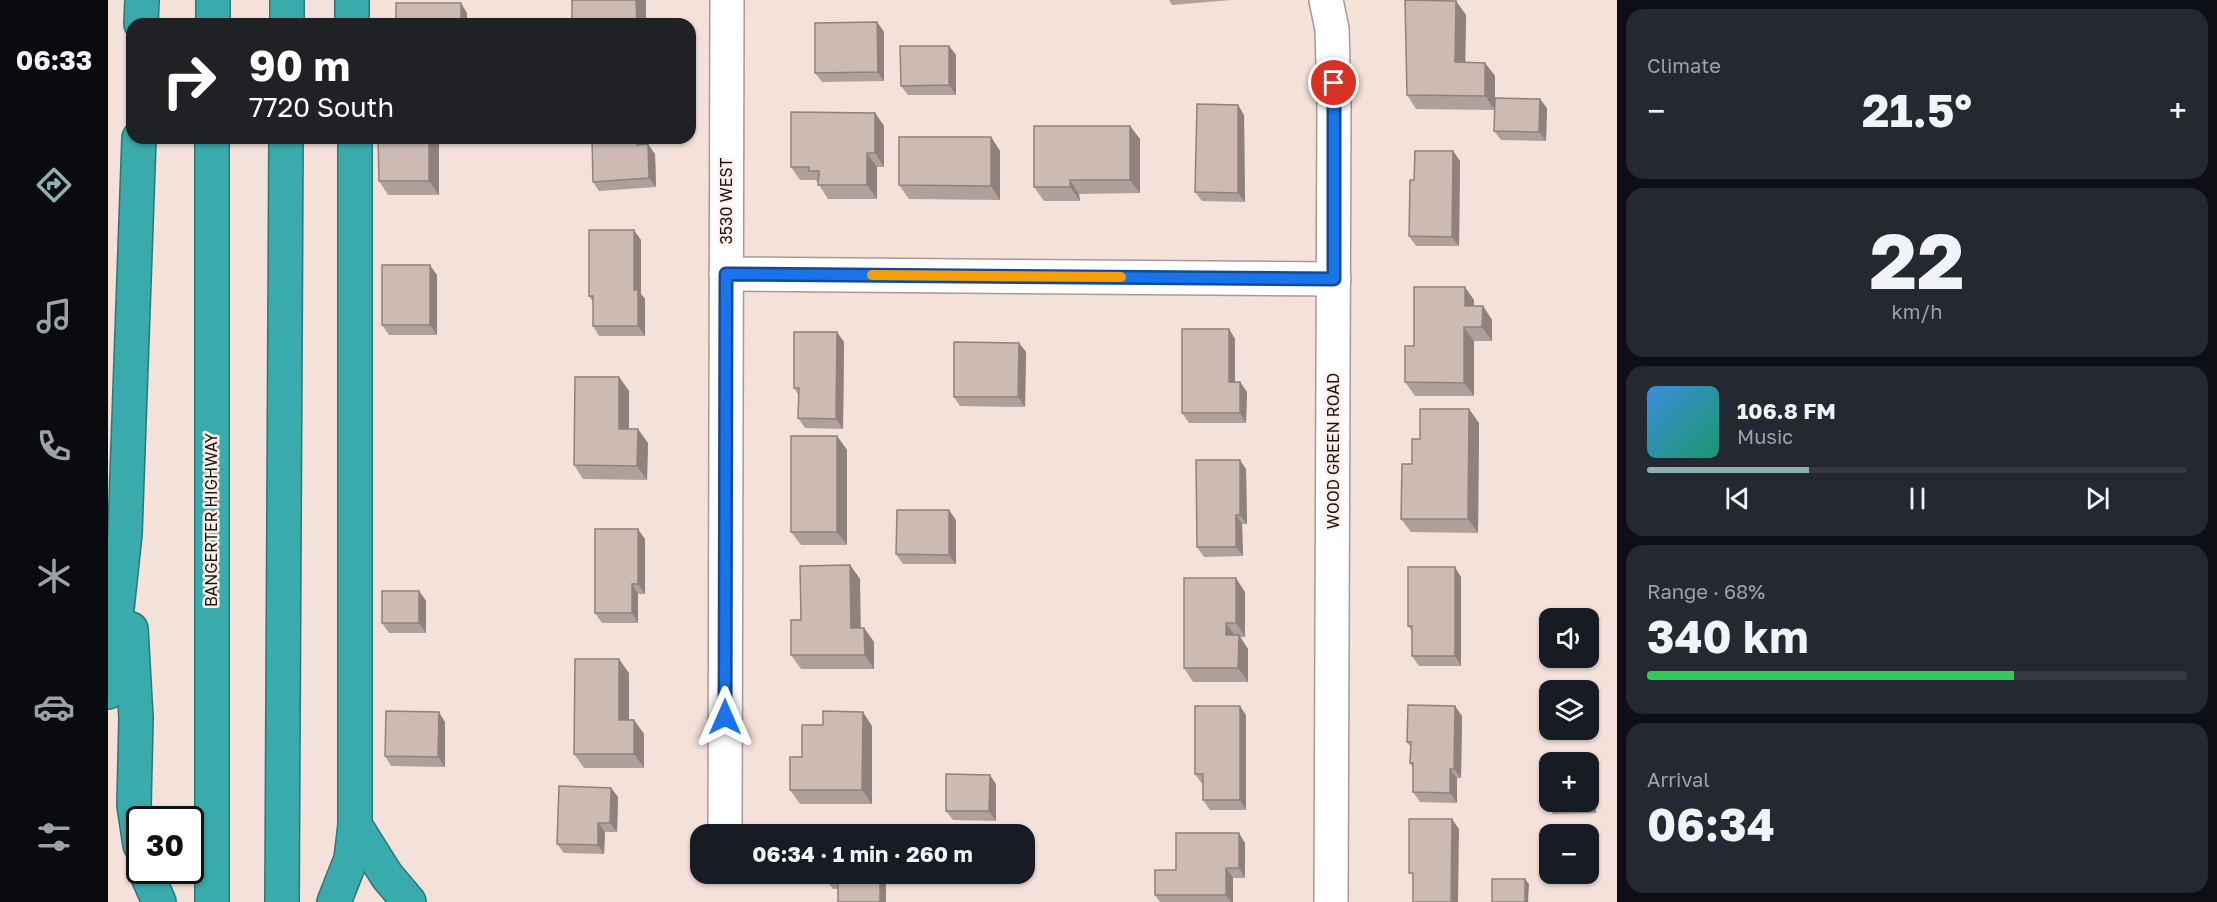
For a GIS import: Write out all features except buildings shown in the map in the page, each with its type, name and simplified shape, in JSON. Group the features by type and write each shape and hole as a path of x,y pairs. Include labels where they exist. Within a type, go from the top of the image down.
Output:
{"highway":[{"path":"141,18 142,0"},
{"path":"213,0 213,18"},
{"path":"287,0 287,18"},
{"path":"352,0 352,18"},
{"path":"108,692 125,534 139,144"},
{"name":"BANGERTER HIGHWAY","path":"212,144 212,902"},
{"path":"282,902 286,144"},
{"path":"334,902 351,859 355,825 355,144"},
{"path":"125,534 136,718 134,806"},
{"path":"355,825 387,876 409,902"},
{"path":"151,884 159,902"}],"street":[{"name":"3530 WEST","path":"725,824 727,0"},
{"name":"WOOD GREEN ROAD","path":"1326,0 1332,29 1334,81 1331,902"},
{"path":"726,274 1334,279"}],"slow traffic":[{"path":"872,275 1121,277"}],"route":[{"path":"725,717 726,274 1334,279 1334,83"}]}
